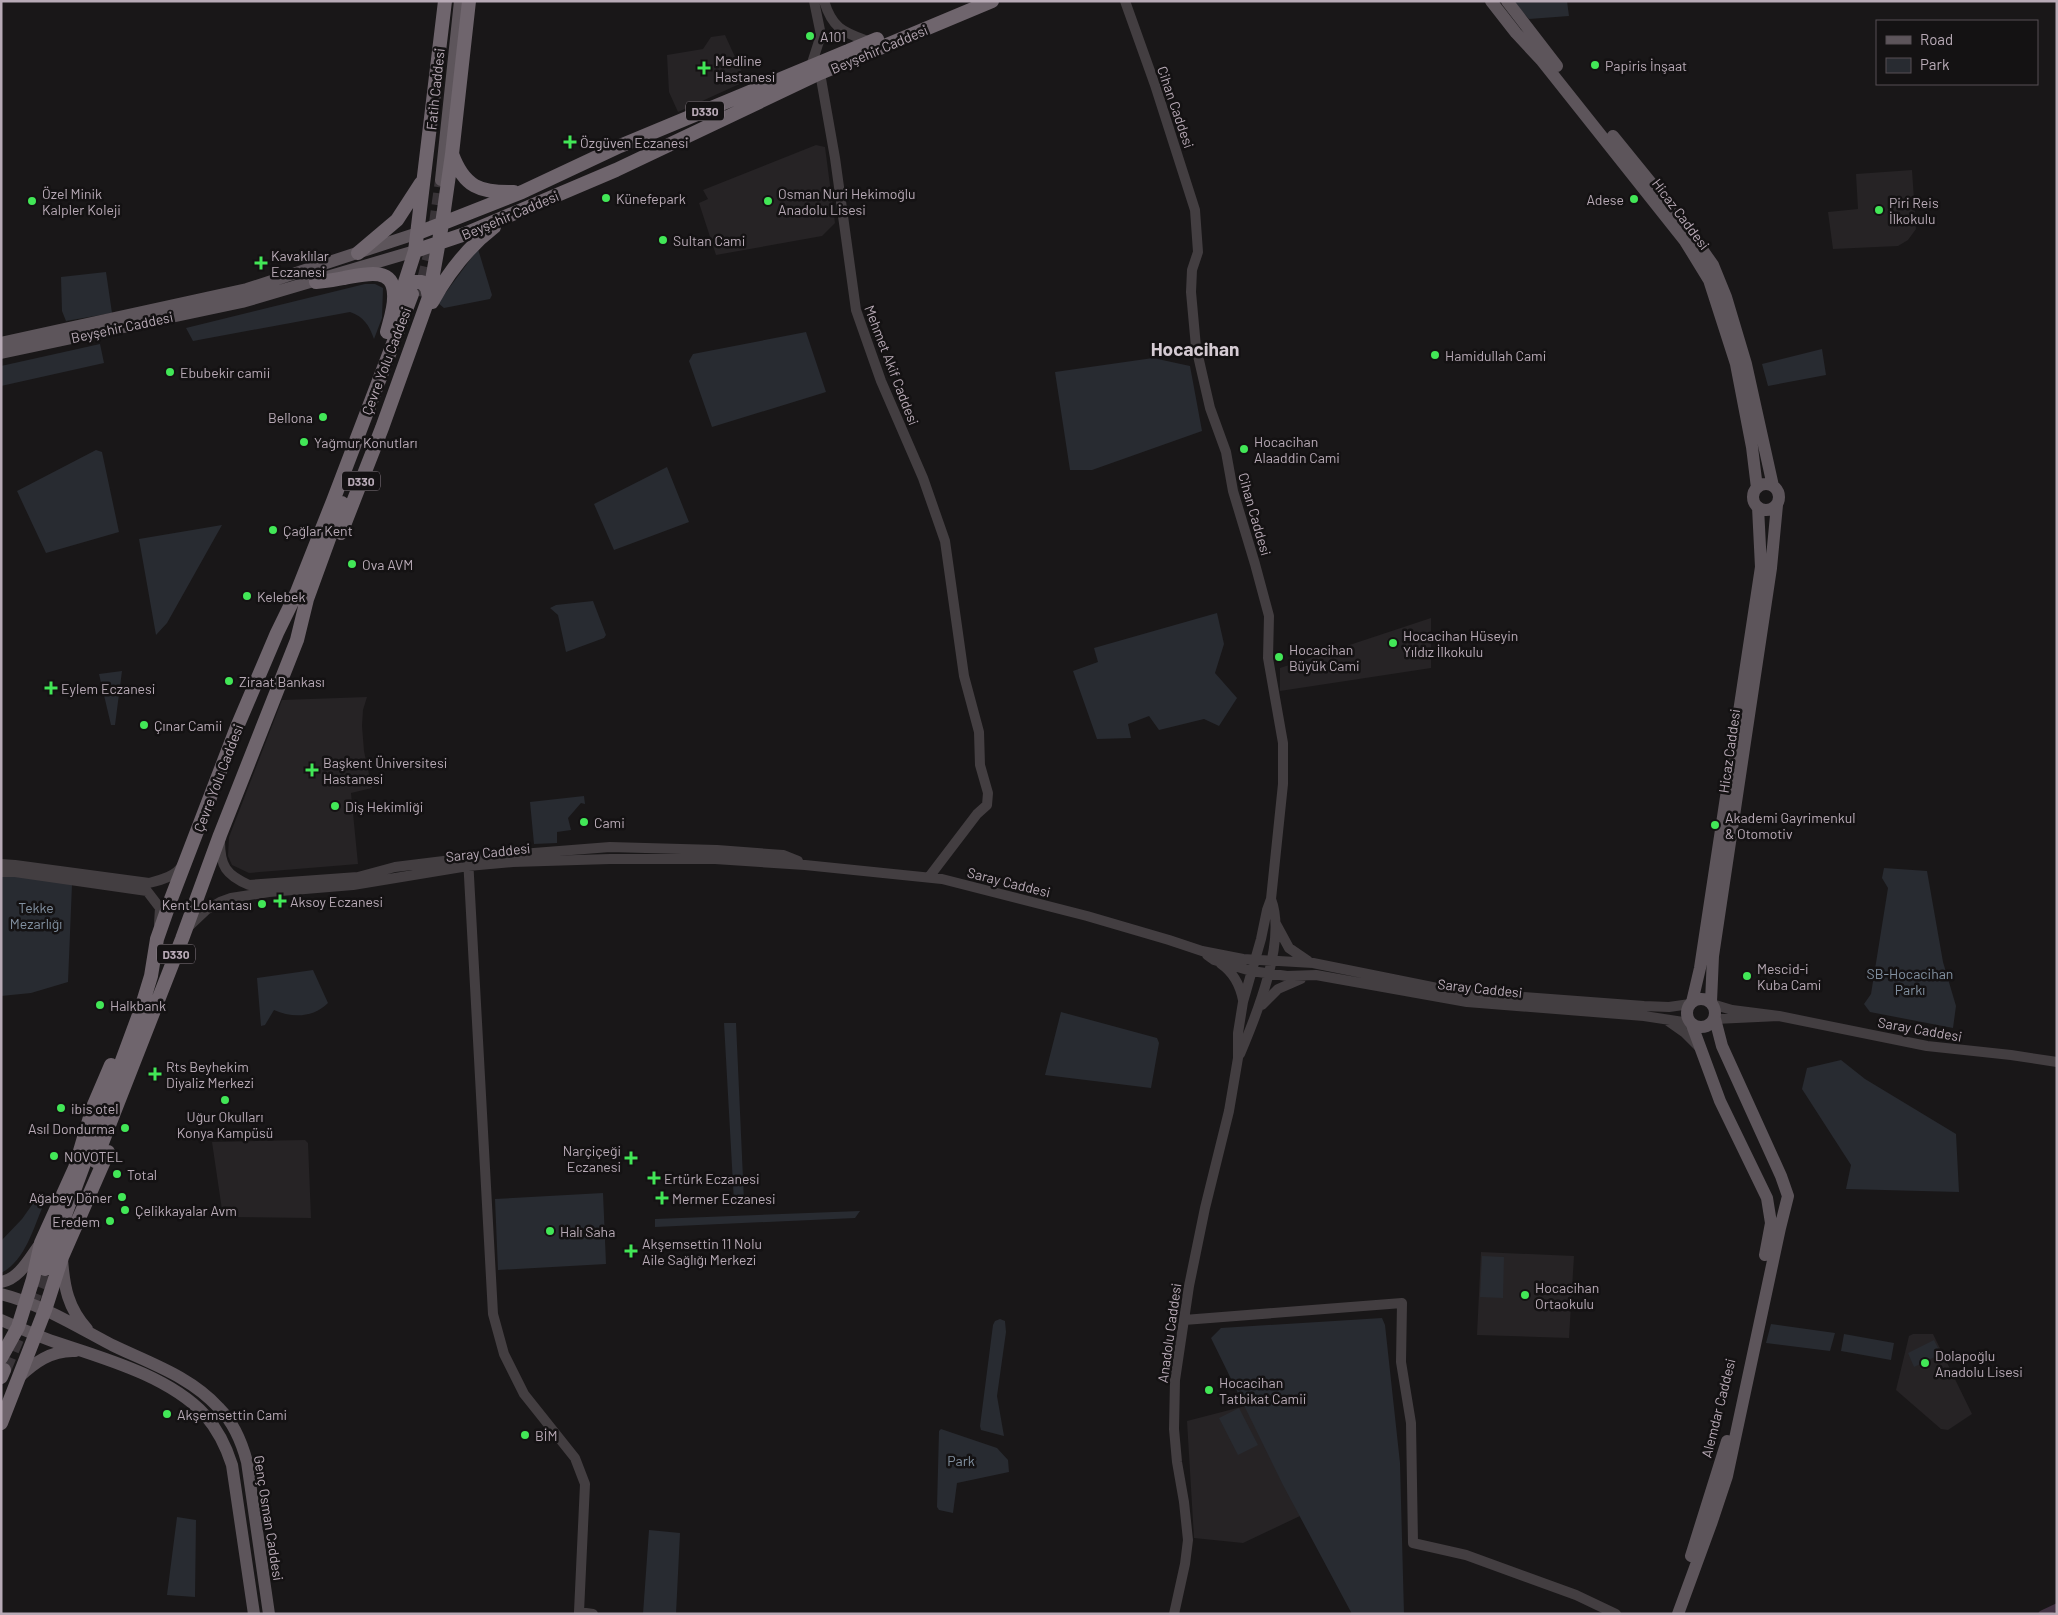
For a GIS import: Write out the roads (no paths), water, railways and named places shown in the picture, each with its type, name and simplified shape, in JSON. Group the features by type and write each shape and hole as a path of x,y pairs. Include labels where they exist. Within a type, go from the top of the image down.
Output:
{"highway":[{"path":"422,320 416,294 439,244 442,224 434,182 444,1"},
{"path":"418,233 434,182 452,154 469,1"},
{"name":"Beyşehir Caddesi","path":"415,251 439,244 616,170 870,42 968,1"},
{"name":"Beyşehir Caddesi","path":"418,233 522,192 620,146 992,1"},
{"path":"452,154 460,173 474,186 495,192 522,192"},
{"path":"358,253 397,220 410,202 434,182"},
{"path":"477,211 472,214 469,221 472,227 481,227"},
{"name":"D330","path":"297,640 314,602 422,320 436,295 470,248 488,232 518,211"},
{"name":"D330","path":"277,633 290,591 387,332 416,294 415,251 418,233"},
{"path":"316,282 376,273 387,277 393,286 394,295 387,332"},
{"name":"Çevre Yolu Caddesi","path":"416,294 306,599 297,640 220,835 186,929 50,1270 74,1194 151,976 158,939 189,852 237,727 296,592 416,294"},
{"path":"1,1413 18,1327 27,1302 40,1243 75,1168 93,1107 151,976"},
{"path":"1,1423 8,1371 36,1334 62,1257 114,1138 143,1063 153,1011"}],"main road":[{"name":"Fatih Caddesi","path":"434,182 453,1"},
{"name":"Fatih Caddesi","path":"434,182 460,1"},
{"name":"Hicaz Caddesi","path":"1491,1 1542,61 1680,234 1709,280 1736,364 1752,447 1757,488"},
{"name":"Hicaz Caddesi","path":"1507,1 1682,221 1713,265 1726,297 1746,364 1773,486"},
{"name":"Beyşehir Caddesi","path":"1,343 247,289 418,233"},
{"path":"380,246 387,253 383,260"},
{"name":"Beyşehir Caddesi","path":"1,352 242,302 316,282 415,251"},
{"path":"1765,484 1773,486 1780,497 1777,505 1770,510 1758,507 1753,496 1757,488 1765,484"},
{"name":"Hicaz Caddesi","path":"1711,1003 1713,956 1771,568 1777,505"},
{"name":"Hicaz Caddesi","path":"1691,1003 1700,968 1761,567 1758,507"},
{"path":"1715,1019 1705,1027 1696,1027 1691,1024 1687,1011 1691,1003 1700,999 1711,1003 1716,1011 1715,1019 1722,1046 1777,1168 1788,1196 1786,1204 1776,1208 1767,1200 1772,1189 1779,1187 1786,1191"},
{"name":"Alemdar Caddesi","path":"1668,1614 1692,1552 1729,1434 1770,1231 1767,1200 1734,1131 1691,1024"},
{"name":"Alemdar Caddesi","path":"1678,1614 1727,1476 1786,1204"},
{"path":"1,1282 14,1278 21,1271 40,1243"},
{"path":"62,1257 66,1295 79,1320 92,1335"},
{"name":"Genç Osman Caddesi","path":"1,1294 45,1310 183,1379 216,1404 240,1441 247,1462 269,1614"},
{"name":"Genç Osman Caddesi","path":"1,1320 52,1341 149,1376 190,1401 216,1428 227,1448 232,1465 254,1614"},
{"path":"8,1371 37,1362 47,1356 69,1351 85,1352"}],"street":[{"path":"814,1 821,35 816,70"},
{"path":"824,1 830,17 839,29 870,42"},
{"name":"Cihan Caddesi","path":"1125,1 1133,28 1155,85 1195,210 1198,252 1192,270 1190,292 1196,347 1210,411 1226,452 1233,491 1255,564 1268,616 1268,658 1283,743 1282,784 1271,899 1266,910 1262,940 1251,971"},
{"name":"Mehmet Akif Caddesi","path":"816,70 835,158 856,310 881,381 923,478 945,541 964,676 979,732 980,765 988,793 987,805 977,814 928,877"},
{"name":"Saray Caddesi","path":"220,835 220,857 224,867 238,880 249,885 358,877 396,867 468,862 610,847 717,850 783,855 805,865 942,879 1087,916 1169,940 1202,952 1243,959 1313,963 1457,992 1644,1006 1669,1007 1691,1003"},
{"path":"1,864 15,864 149,883 170,876 181,869 189,852"},
{"path":"468,862 493,1314 504,1354 524,1394 575,1458 585,1484 579,1612 593,1614"},
{"name":"Saray Caddesi","path":"186,929 206,910 231,898 353,885 468,862"},
{"path":"1,872 146,891 160,908 158,939"},
{"name":"Cihan Caddesi","path":"1268,974 1276,923 1276,910 1271,899"},
{"path":"1276,923 1289,948 1303,959 1313,963"},
{"name":"Saray Caddesi","path":"1202,952 1214,960 1268,974 1316,975 1467,1002 1665,1019 1691,1024"},
{"path":"1214,960 1233,975 1239,986 1243,1002"},
{"name":"Anadolu Caddesi","path":"1174,1614 1185,1564 1188,1540 1174,1429 1175,1380 1191,1276 1205,1208 1225,1128 1238,1058 1238,1033 1243,1002 1251,971"},
{"name":"Anadolu Caddesi","path":"1238,1058 1257,1011 1268,974"},
{"path":"1257,1011 1264,1001 1278,989 1297,980 1316,975"},
{"name":"Saray Caddesi","path":"1711,1003 1732,1010 1780,1016 1927,1046 2057,1062"},
{"name":"Saray Caddesi","path":"1715,1019 1780,1016"},
{"path":"1665,1019 1685,1033 1701,1050"},
{"path":"1184,1320 1402,1302 1401,1362 1411,1423 1413,1543 1466,1555 1576,1595 1616,1614"}],"waterway":[{"path":"2042,1614 2057,1607"}],"tunnel":[{"path":"435,223 441,180"},
{"path":"419,296 431,247"},
{"path":"30,1306 45,1269"},
{"path":"4,1370 17,1339"}],"place":[{"name":"A101","path":"810,36"},
{"name":"Papiris İnşaat","path":"1595,65"},
{"name":"Medline Hastanesi","path":"704,68"},
{"name":"Özgüven Eczanesi","path":"570,142"},
{"name":"Künefepark","path":"606,198"},
{"name":"Adese","path":"1634,199"},
{"name":"Özel Minik Kalpler Koleji","path":"32,201"},
{"name":"Osman Nuri Hekimoğlu Anadolu Lisesi","path":"768,201"},
{"name":"Piri Reis İlkokulu","path":"1879,210"},
{"name":"Sultan Cami","path":"663,240"},
{"name":"Kavaklılar Eczanesi","path":"261,263"},
{"name":"Hamidullah Cami","path":"1435,355"},
{"name":"Ebubekir camii","path":"170,372"},
{"name":"Bellona","path":"323,417"},
{"name":"Yağmur Konutları","path":"304,442"},
{"name":"Hocacihan Alaaddin Cami","path":"1244,449"},
{"name":"Çağlar Kent","path":"273,530"},
{"name":"Ova AVM","path":"352,564"},
{"name":"Kelebek","path":"247,596"},
{"name":"Hocacihan Hüseyin Yıldız İlkokulu","path":"1393,643"},
{"name":"Hocacihan Büyük Cami","path":"1279,657"},
{"name":"Ziraat Bankası","path":"229,681"},
{"name":"Eylem Eczanesi","path":"51,688"},
{"name":"Çınar Camii","path":"144,725"},
{"name":"Başkent Üniversitesi Hastanesi","path":"312,770"},
{"name":"Diş Hekimliği","path":"335,806"},
{"name":"Cami","path":"584,822"},
{"name":"Akademi Gayrimenkul & Otomotiv","path":"1715,825"},
{"name":"Aksoy Eczanesi","path":"280,901"},
{"name":"Kent Lokantası","path":"262,904"},
{"name":"Mescid-i Kuba Cami","path":"1747,976"},
{"name":"Halkbank","path":"100,1005"},
{"name":"Rts Beyhekim Diyaliz Merkezi","path":"155,1074"},
{"name":"Uğur Okulları Konya Kampüsü","path":"225,1100"},
{"name":"ibis otel","path":"61,1108"},
{"name":"Asıl Dondurma","path":"125,1128"},
{"name":"NOVOTEL","path":"54,1156"},
{"name":"Narçiçeği Eczanesi","path":"631,1158"},
{"name":"Total","path":"117,1174"},
{"name":"Ertürk Eczanesi","path":"654,1178"},
{"name":"Ağabey Döner","path":"122,1197"},
{"name":"Mermer Eczanesi","path":"662,1198"},
{"name":"Çelikkayalar Avm","path":"125,1210"},
{"name":"Eredem","path":"110,1221"},
{"name":"Halı Saha","path":"550,1231"},
{"name":"Akşemsettin 11 Nolu Aile Sağlığı Merkezi","path":"631,1251"},
{"name":"Hocacihan Ortaokulu","path":"1525,1295"},
{"name":"Dolapoğlu Anadolu Lisesi","path":"1925,1363"},
{"name":"Hocacihan Tatbikat Camii","path":"1209,1390"},
{"name":"Akşemsettin Cami","path":"167,1414"},
{"name":"BİM","path":"525,1435"}],"district":[{"name":"Hocacihan","path":"1195,348"}],"park label":[{"name":"Tekke Mezarlığı","path":"36,916"},
{"name":"SB-Hocacihan Parkı","path":"1910,982"},
{"name":"Park","path":"961,1460"}]}
